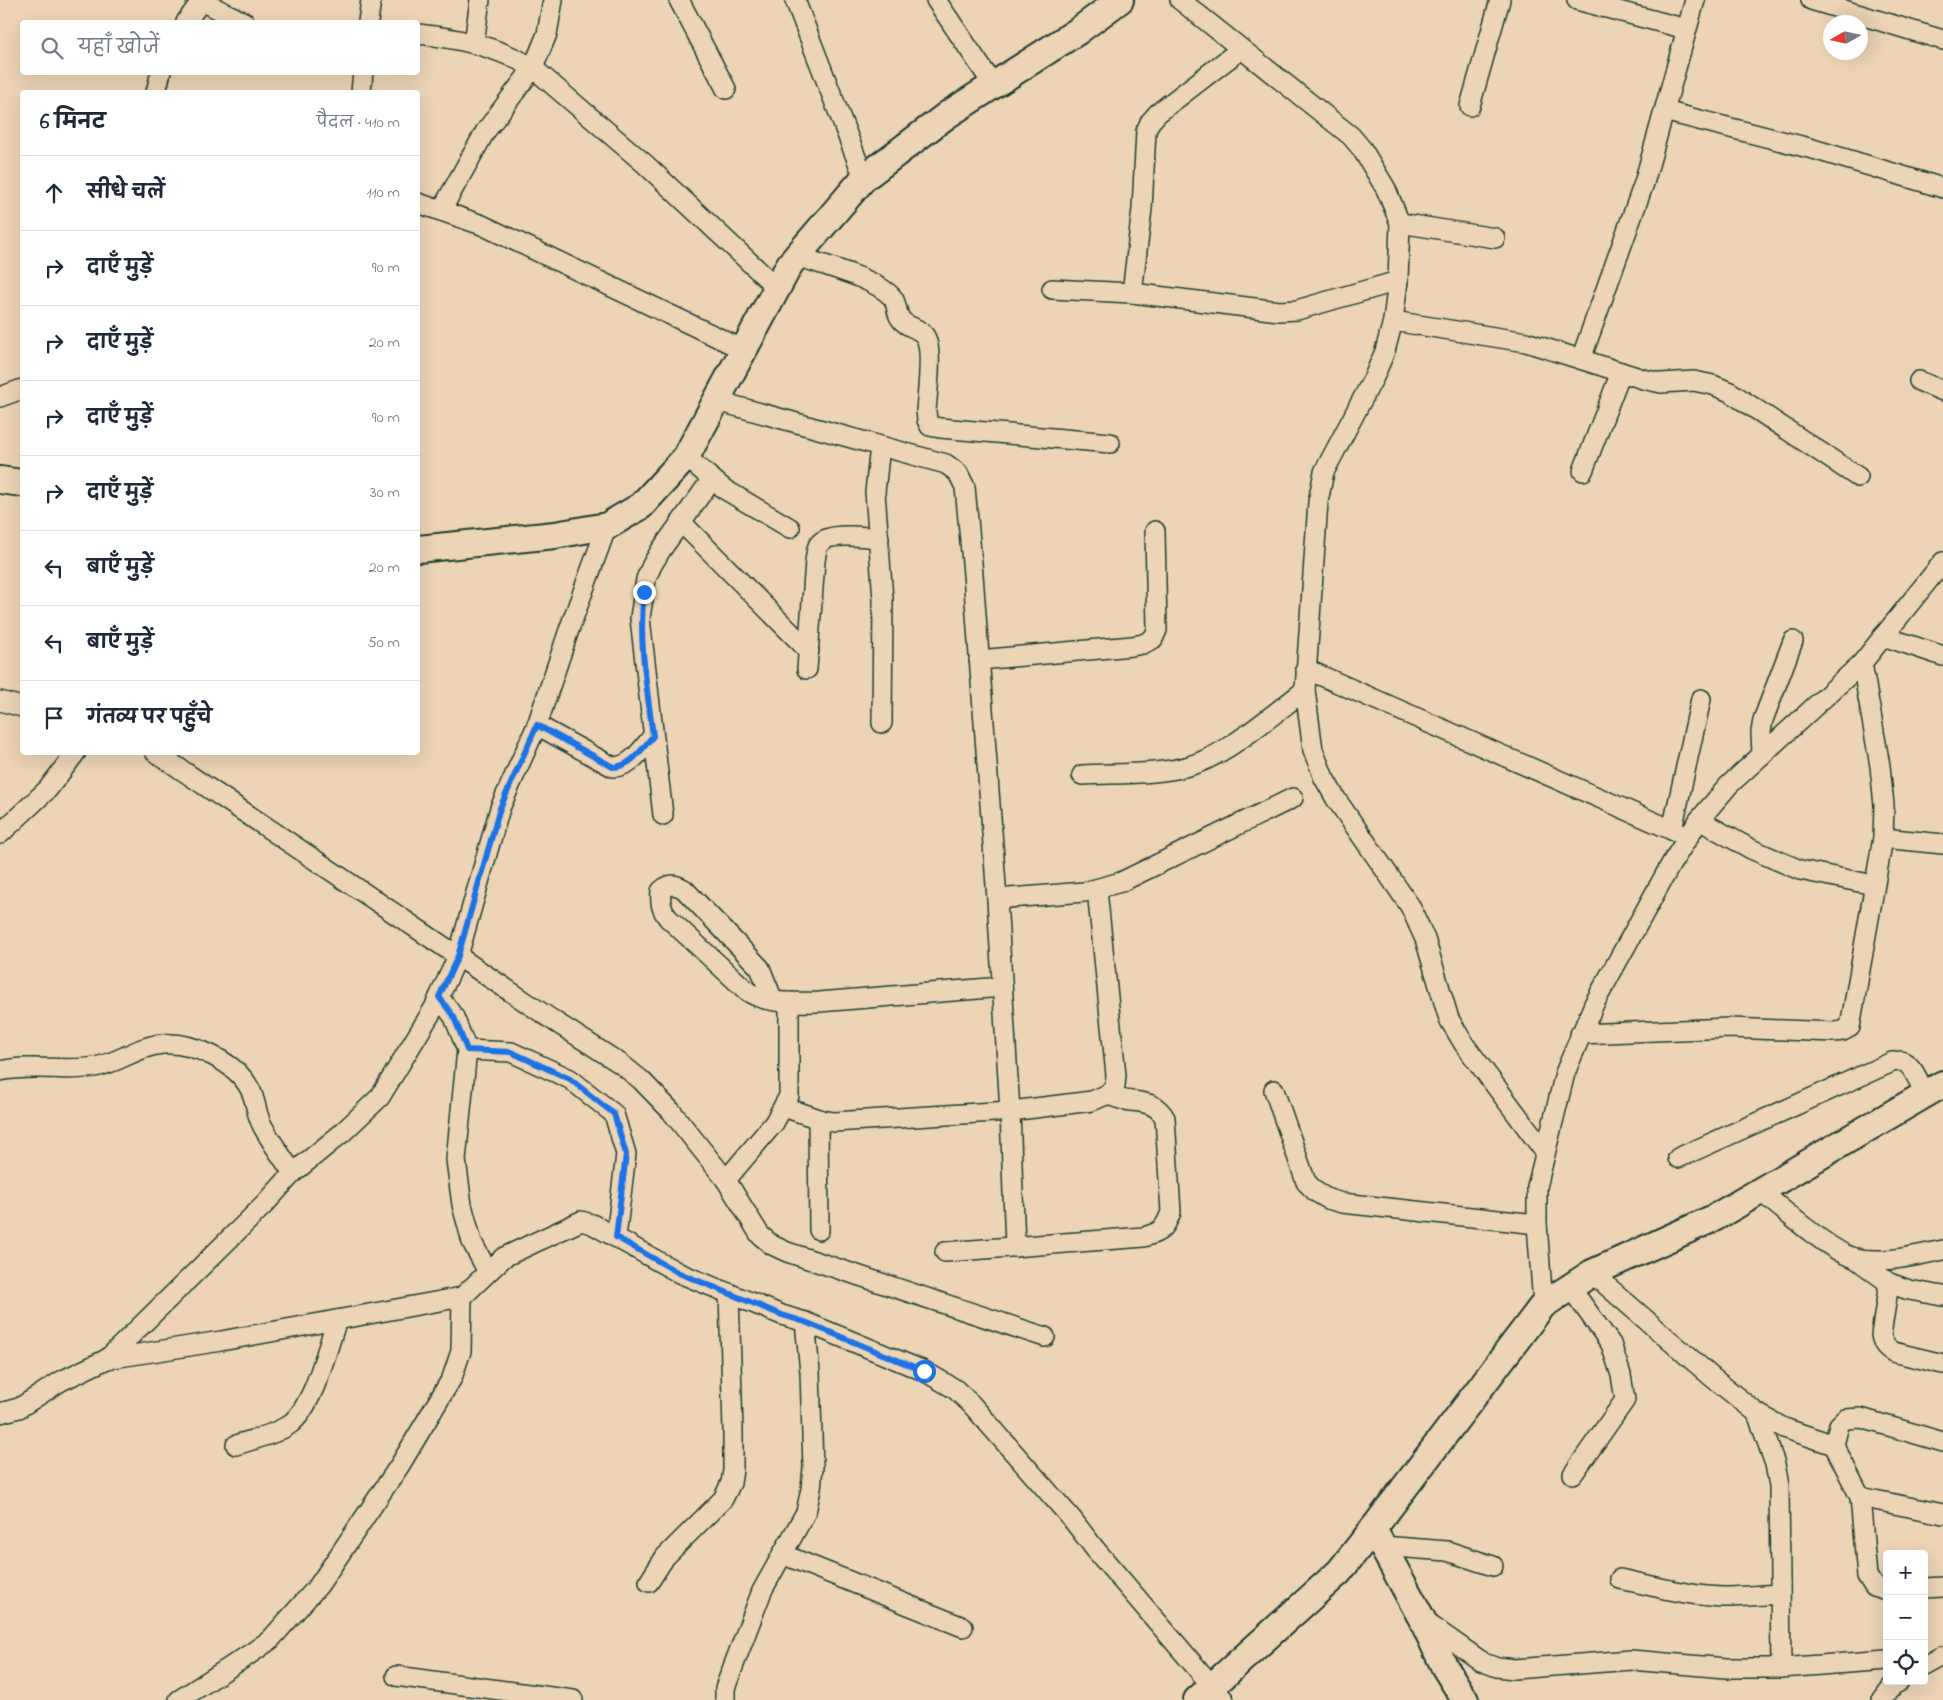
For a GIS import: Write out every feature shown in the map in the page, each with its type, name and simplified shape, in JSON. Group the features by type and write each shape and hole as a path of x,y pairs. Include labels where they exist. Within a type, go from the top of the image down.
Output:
{"street":[{"path":"187,20 202,0 240,20"},
{"path":"368,20 371,0"},
{"path":"474,43 480,0"},
{"path":"441,211 485,132 533,68 547,34 553,0"},
{"path":"679,0 726,89"},
{"path":"795,0 864,178"},
{"path":"936,0 994,86"},
{"path":"420,549 555,535 607,526 641,506 686,457 790,264 864,178 946,115 1078,31 1120,0"},
{"path":"1180,0 1351,136 1362,149 1386,190 1400,223 1398,281 1393,321 1385,352 1374,377 1324,472 1318,502 1305,690 1313,750 1324,778 1341,808 1410,906 1425,939 1449,1019 1464,1044 1545,1152"},
{"path":"1470,106 1500,0"},
{"path":"1577,0 1686,29"},
{"path":"1582,359 1644,184 1695,0"},
{"path":"1811,0 1943,40"},
{"path":"420,34 444,36 474,43 520,59 533,68 645,164 778,288"},
{"path":"1132,293 1142,209 1146,131 1150,122 1158,113 1241,49"},
{"path":"156,90 160,75"},
{"path":"361,90 363,75"},
{"path":"1664,111 1814,149 1943,188"},
{"path":"420,204 482,225 744,350"},
{"path":"1400,223 1495,238"},
{"path":"798,256 863,279 884,290 893,298 900,319 924,335 928,343 929,356 926,411 930,426 1110,443"},
{"path":"1052,288 1132,293 1279,311 1297,310 1398,281"},
{"path":"1393,321 1526,342 1661,383 1694,382 1714,385 1730,392 1858,477"},
{"path":"1583,471 1621,372"},
{"path":"1919,381 1943,391"},
{"path":"0,397 20,390"},
{"path":"717,401 946,464 958,473 964,487 997,899 1010,1111 1015,1247"},
{"path":"880,446 875,492 883,599 882,723"},
{"path":"686,457 724,489 790,528"},
{"path":"663,815 640,618 646,579 652,565 712,479"},
{"path":"0,480 20,483"},
{"path":"681,522 808,660 815,561 818,545 824,539 831,536 878,538"},
{"path":"107,1359 293,1173 342,1133 380,1097 439,997 458,956 500,808 537,725 607,526"},
{"path":"979,660 1132,646 1143,644 1153,639 1157,630 1155,531"},
{"path":"1680,834 1700,820 1730,785 1862,663 1943,562"},
{"path":"1883,636 1943,656"},
{"path":"1762,755 1761,732 1763,720 1793,641"},
{"path":"1580,1034 1730,1028 1834,1032 1843,1031 1850,1027 1883,838 1884,805 1880,766 1862,663"},
{"path":"1306,670 1680,834"},
{"path":"1082,776 1171,770 1191,766 1225,750 1305,690"},
{"path":"1543,1305 1537,1224 1537,1187 1565,1073 1594,1004 1671,864 1680,834 1701,699"},
{"path":"0,701 20,706"},
{"path":"537,725 613,767 622,767 630,762 653,736"},
{"path":"0,834 48,789 74,755"},
{"path":"159,755 621,1064 641,1080 671,1111 726,1180 760,1236 772,1245 787,1252 1045,1337"},
{"path":"997,899 1097,890 1121,882 1293,798"},
{"path":"1700,820 1751,849 1800,870 1874,885"},
{"path":"1883,838 1943,844"},
{"path":"726,1180 760,1140 784,1107 789,1096 781,1001 760,968 684,889 675,885 667,885 661,891 660,902 668,918 747,991 756,997 781,1001 819,1002 1002,987"},
{"path":"784,1107 818,1119 834,1122 1010,1111 1092,1101 1108,1094 1115,1086 1116,1075 1097,890"},
{"path":"439,997 454,1017 467,1050 456,1160 462,1205 472,1242 488,1272"},
{"path":"0,1071 35,1067 76,1069 97,1067 142,1049 163,1044 187,1046 204,1051 224,1062 245,1080 251,1091 260,1123 293,1173"},
{"path":"467,1050 511,1052 570,1079 614,1114 626,1154 616,1237"},
{"path":"0,1413 18,1408 61,1381 107,1359 462,1297 504,1257 581,1221 592,1224 679,1273 924,1371 955,1389 972,1405 1072,1519 1211,1696 1339,1572 1378,1538 1543,1305 1592,1273 1714,1218 1934,1090 1906,1064 1901,1061 1892,1062 1678,1158"},
{"path":"1274,1090 1306,1182 1316,1192 1342,1203 1537,1224"},
{"path":"945,1252 1144,1237 1157,1233 1167,1225 1171,1212 1165,1118 1160,1109 1153,1104 1117,1099 1108,1094"},
{"path":"818,1119 818,1230"},
{"path":"1760,1191 1836,1249 1854,1258 1890,1283 1909,1290 1943,1296"},
{"path":"1854,1258 1898,1260 1943,1250"},
{"path":"1592,1273 1713,1378 1757,1413 1784,1428 1834,1446"},
{"path":"1890,1283 1882,1335 1886,1348 1894,1352 1943,1364"},
{"path":"1570,1287 1611,1344 1625,1400 1573,1474"},
{"path":"649,1582 665,1557 723,1499 731,1483 733,1431 729,1293"},
{"path":"179,1700 270,1640 319,1585 400,1465 452,1378 461,1351 462,1297"},
{"path":"236,1445 289,1424 302,1413 337,1320"},
{"path":"725,1700 725,1688 762,1590 806,1512 812,1489 810,1372 805,1322"},
{"path":"1757,1413 1775,1464 1779,1486 1781,1668"},
{"path":"1883,1590 1874,1587 1867,1576 1860,1497 1834,1446 1839,1425 1845,1419 1861,1418 1943,1442"},
{"path":"1860,1497 1943,1514"},
{"path":"1378,1538 1447,1551 1494,1566"},
{"path":"1378,1538 1422,1619 1444,1666 1465,1700"},
{"path":"782,1554 963,1626"},
{"path":"1620,1579 1678,1592 1707,1595 1780,1594"},
{"path":"1928,1588 1943,1587"},
{"path":"1422,1619 1481,1661 1497,1667 1514,1669 1631,1660 1726,1668 1781,1668 1883,1660"},
{"path":"1928,1657 1943,1656"},
{"path":"1928,1664 1943,1656"},
{"path":"396,1676 573,1700"},
{"path":"1882,1700 1892,1685"}],"route":[{"path":"644,592 640,618 653,736 630,762 622,767 613,767 537,725 500,808 458,956 439,997 454,1017 467,1050 511,1052 570,1079 614,1114 626,1154 616,1237 679,1273 924,1371"}]}
